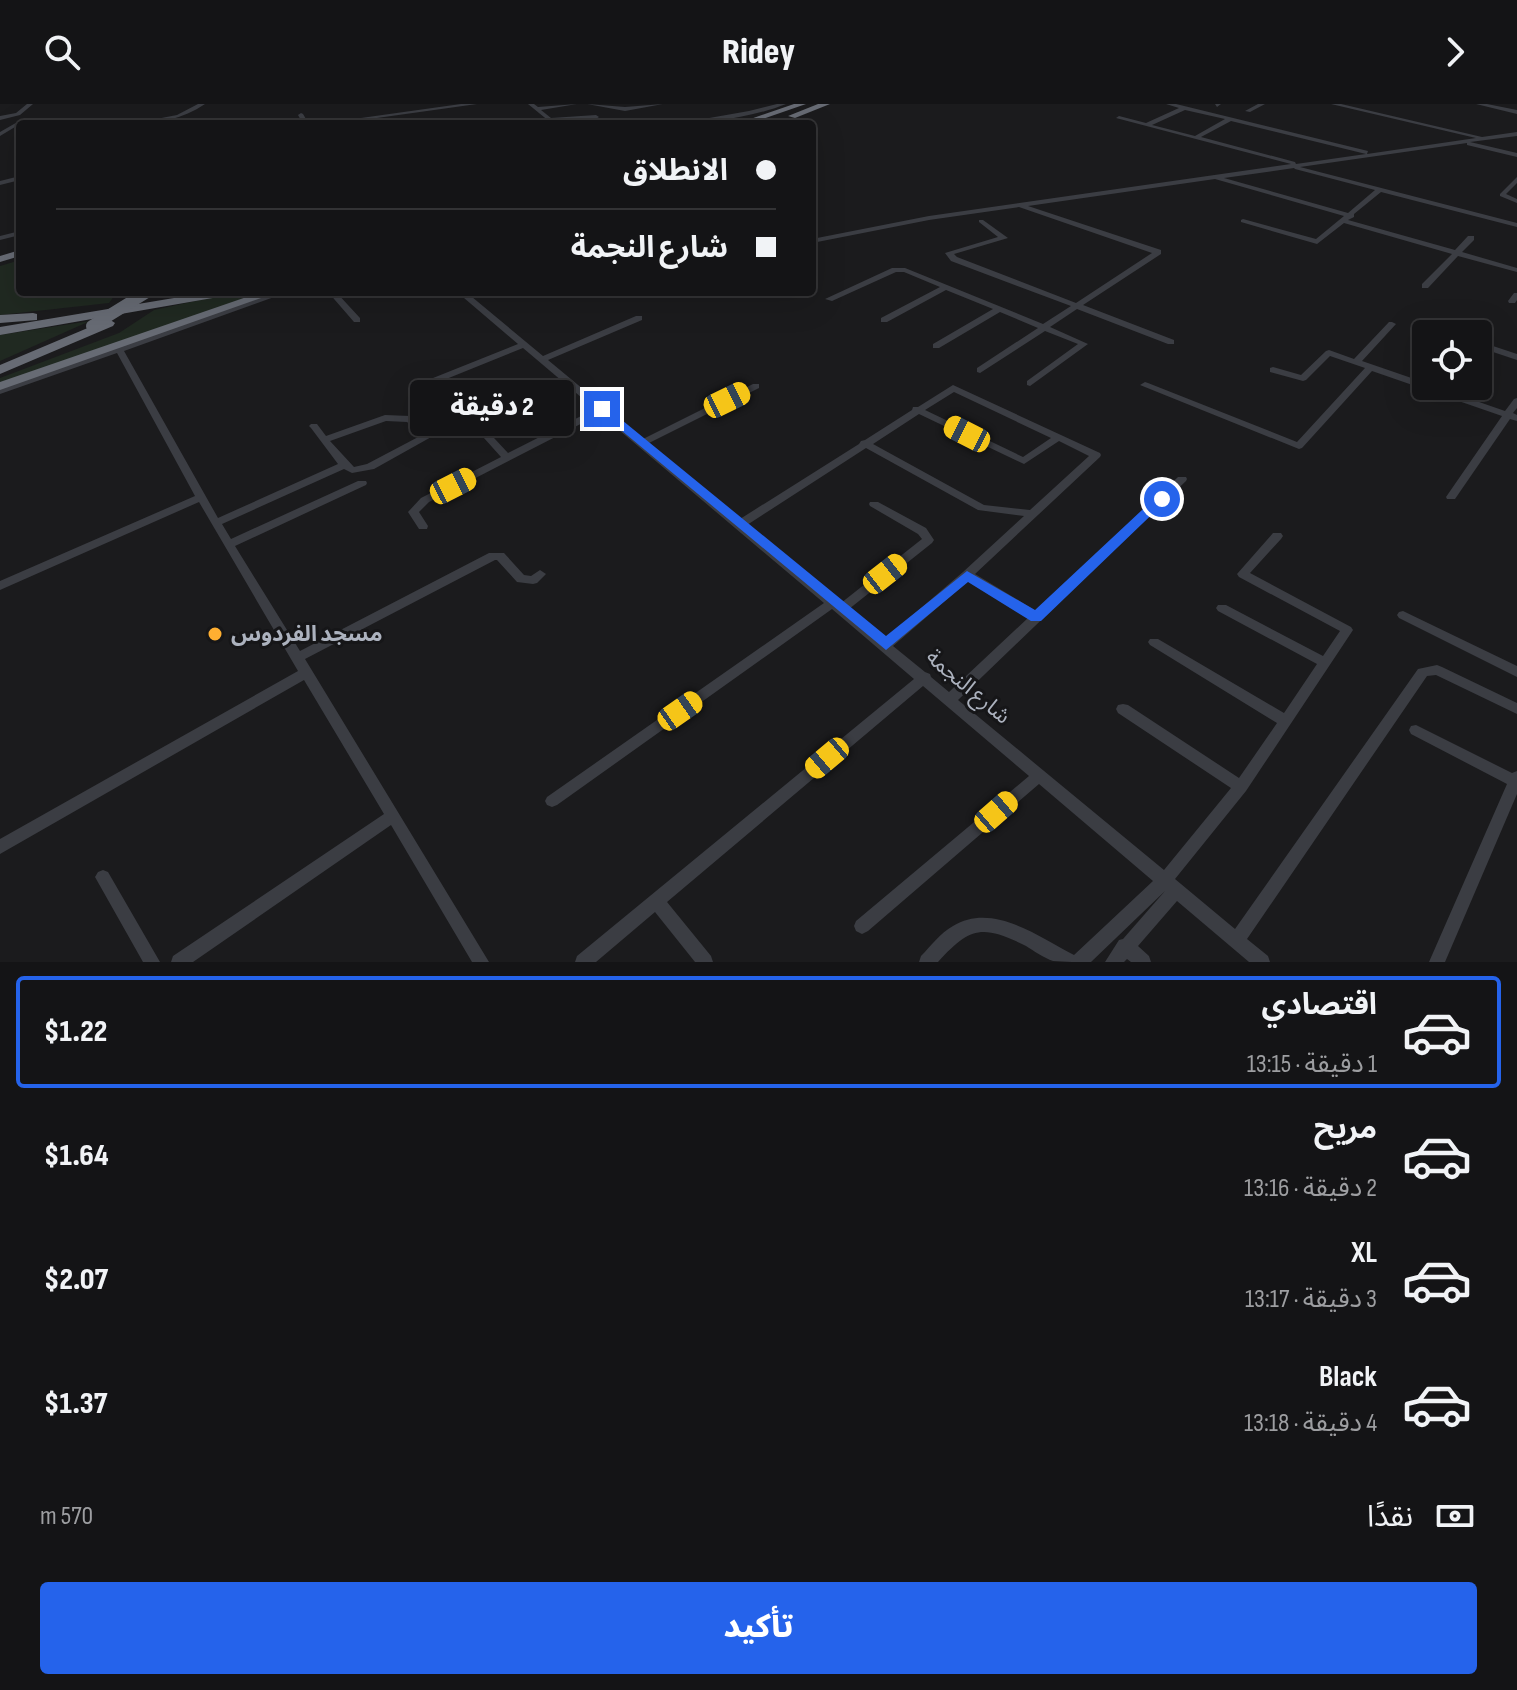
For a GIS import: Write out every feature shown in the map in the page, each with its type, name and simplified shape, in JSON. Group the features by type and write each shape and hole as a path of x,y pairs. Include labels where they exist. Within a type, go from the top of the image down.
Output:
{"highway":[{"path":"749,120 794,104"},
{"path":"751,120 802,104"},
{"path":"777,120 819,104"},
{"path":"778,120 826,104"},
{"path":"0,368 92,326 142,296"},
{"path":"0,368 119,318 151,296"},
{"path":"0,328 180,296"},
{"path":"0,328 204,296"},
{"path":"0,388 261,296"},
{"path":"0,319 102,310"}],"street":[{"path":"0,118 18,114 30,104"},
{"path":"162,120 184,117 184,110 202,104"},
{"path":"344,120 417,107 474,104"},
{"path":"534,107 574,104"},
{"path":"590,104 602,108 660,104"},
{"path":"751,104 760,111"},
{"path":"703,120 783,104"},
{"path":"1169,104 1374,154"},
{"path":"1248,111 1262,104"},
{"path":"1334,104 1483,139"},
{"path":"1479,104 1517,112"},
{"path":"534,107 553,120"},
{"path":"1146,125 1184,108"},
{"path":"301,115 304,120"},
{"path":"564,120 596,117"},
{"path":"1119,118 1298,165"},
{"path":"1195,138 1230,119"},
{"path":"816,240 1017,205 1517,134"},
{"path":"1461,142 1517,155"},
{"path":"1289,166 1517,225"},
{"path":"1214,177 1517,270"},
{"path":"1517,179 1502,195 1517,201"},
{"path":"1243,221 1317,242 1380,189"},
{"path":"980,370 1048,328 1158,252 1017,205"},
{"path":"981,221 1004,238 956,250 950,256 1077,308 1171,342"},
{"path":"1425,286 1471,238"},
{"path":"829,299 895,270 905,270 1084,344 1030,383"},
{"path":"884,320 946,287"},
{"path":"0,388 273,296"},
{"path":"336,296 357,320"},
{"name":"شارع النجمة","path":"466,296 925,677 1262,962"},
{"path":"936,346 999,309"},
{"path":"542,360 639,318"},
{"path":"1356,362 1392,324"},
{"path":"421,386 523,345"},
{"path":"1492,349 1517,357"},
{"path":"119,350 216,523 481,962"},
{"path":"1273,370 1303,378 1329,353 1512,416"},
{"path":"1145,385 1299,446 1371,367"},
{"path":"642,443 756,386"},
{"path":"741,524 953,388 1096,455 967,575 886,645"},
{"path":"1451,497 1512,416 1517,401"},
{"path":"423,526 413,512 419,504 602,409"},
{"path":"916,409 1024,461 1059,437"},
{"path":"314,426 324,440 344,465 352,470 370,467 425,441 428,434 410,419 385,418 324,440"},
{"path":"478,426 507,458"},
{"path":"864,443 982,508 1034,514"},
{"path":"216,523 344,465"},
{"path":"951,699 1182,479"},
{"path":"229,544 362,483"},
{"path":"0,586 201,497"},
{"path":"552,801 928,540 922,531 874,504"},
{"path":"1113,962 1241,787 1347,630 1243,574 1277,536"},
{"path":"297,658 493,556 500,556 521,579 533,580 540,574"},
{"path":"967,575 1036,617"},
{"path":"1222,608 1325,663"},
{"path":"1403,615 1517,672"},
{"path":"1154,642 1284,720"},
{"path":"1237,940 1423,672 1437,670 1517,709"},
{"path":"0,847 305,673"},
{"path":"583,962 925,677"},
{"path":"1123,709 1241,787"},
{"path":"1416,730 1516,779 1437,962"},
{"path":"862,926 1040,775"},
{"path":"179,962 391,817"},
{"path":"103,877 152,962"},
{"path":"1079,962 1171,885"},
{"path":"656,900 705,962"},
{"path":"927,962 960,930 976,924 997,927 1071,962"},
{"path":"1125,946 1143,962"}],"shaded area":[{"path":"16,261 16,296 114,296 109,303 0,315 0,266"},
{"path":"219,296 252,296 0,383 0,378 119,333 154,310"},
{"path":"90,321 0,361 0,335"}],"place":[{"name":"مسجد الفردوس","path":"215,634"}],"route":[{"path":"602,409 886,645 967,575 1036,617 1162,499"}]}
